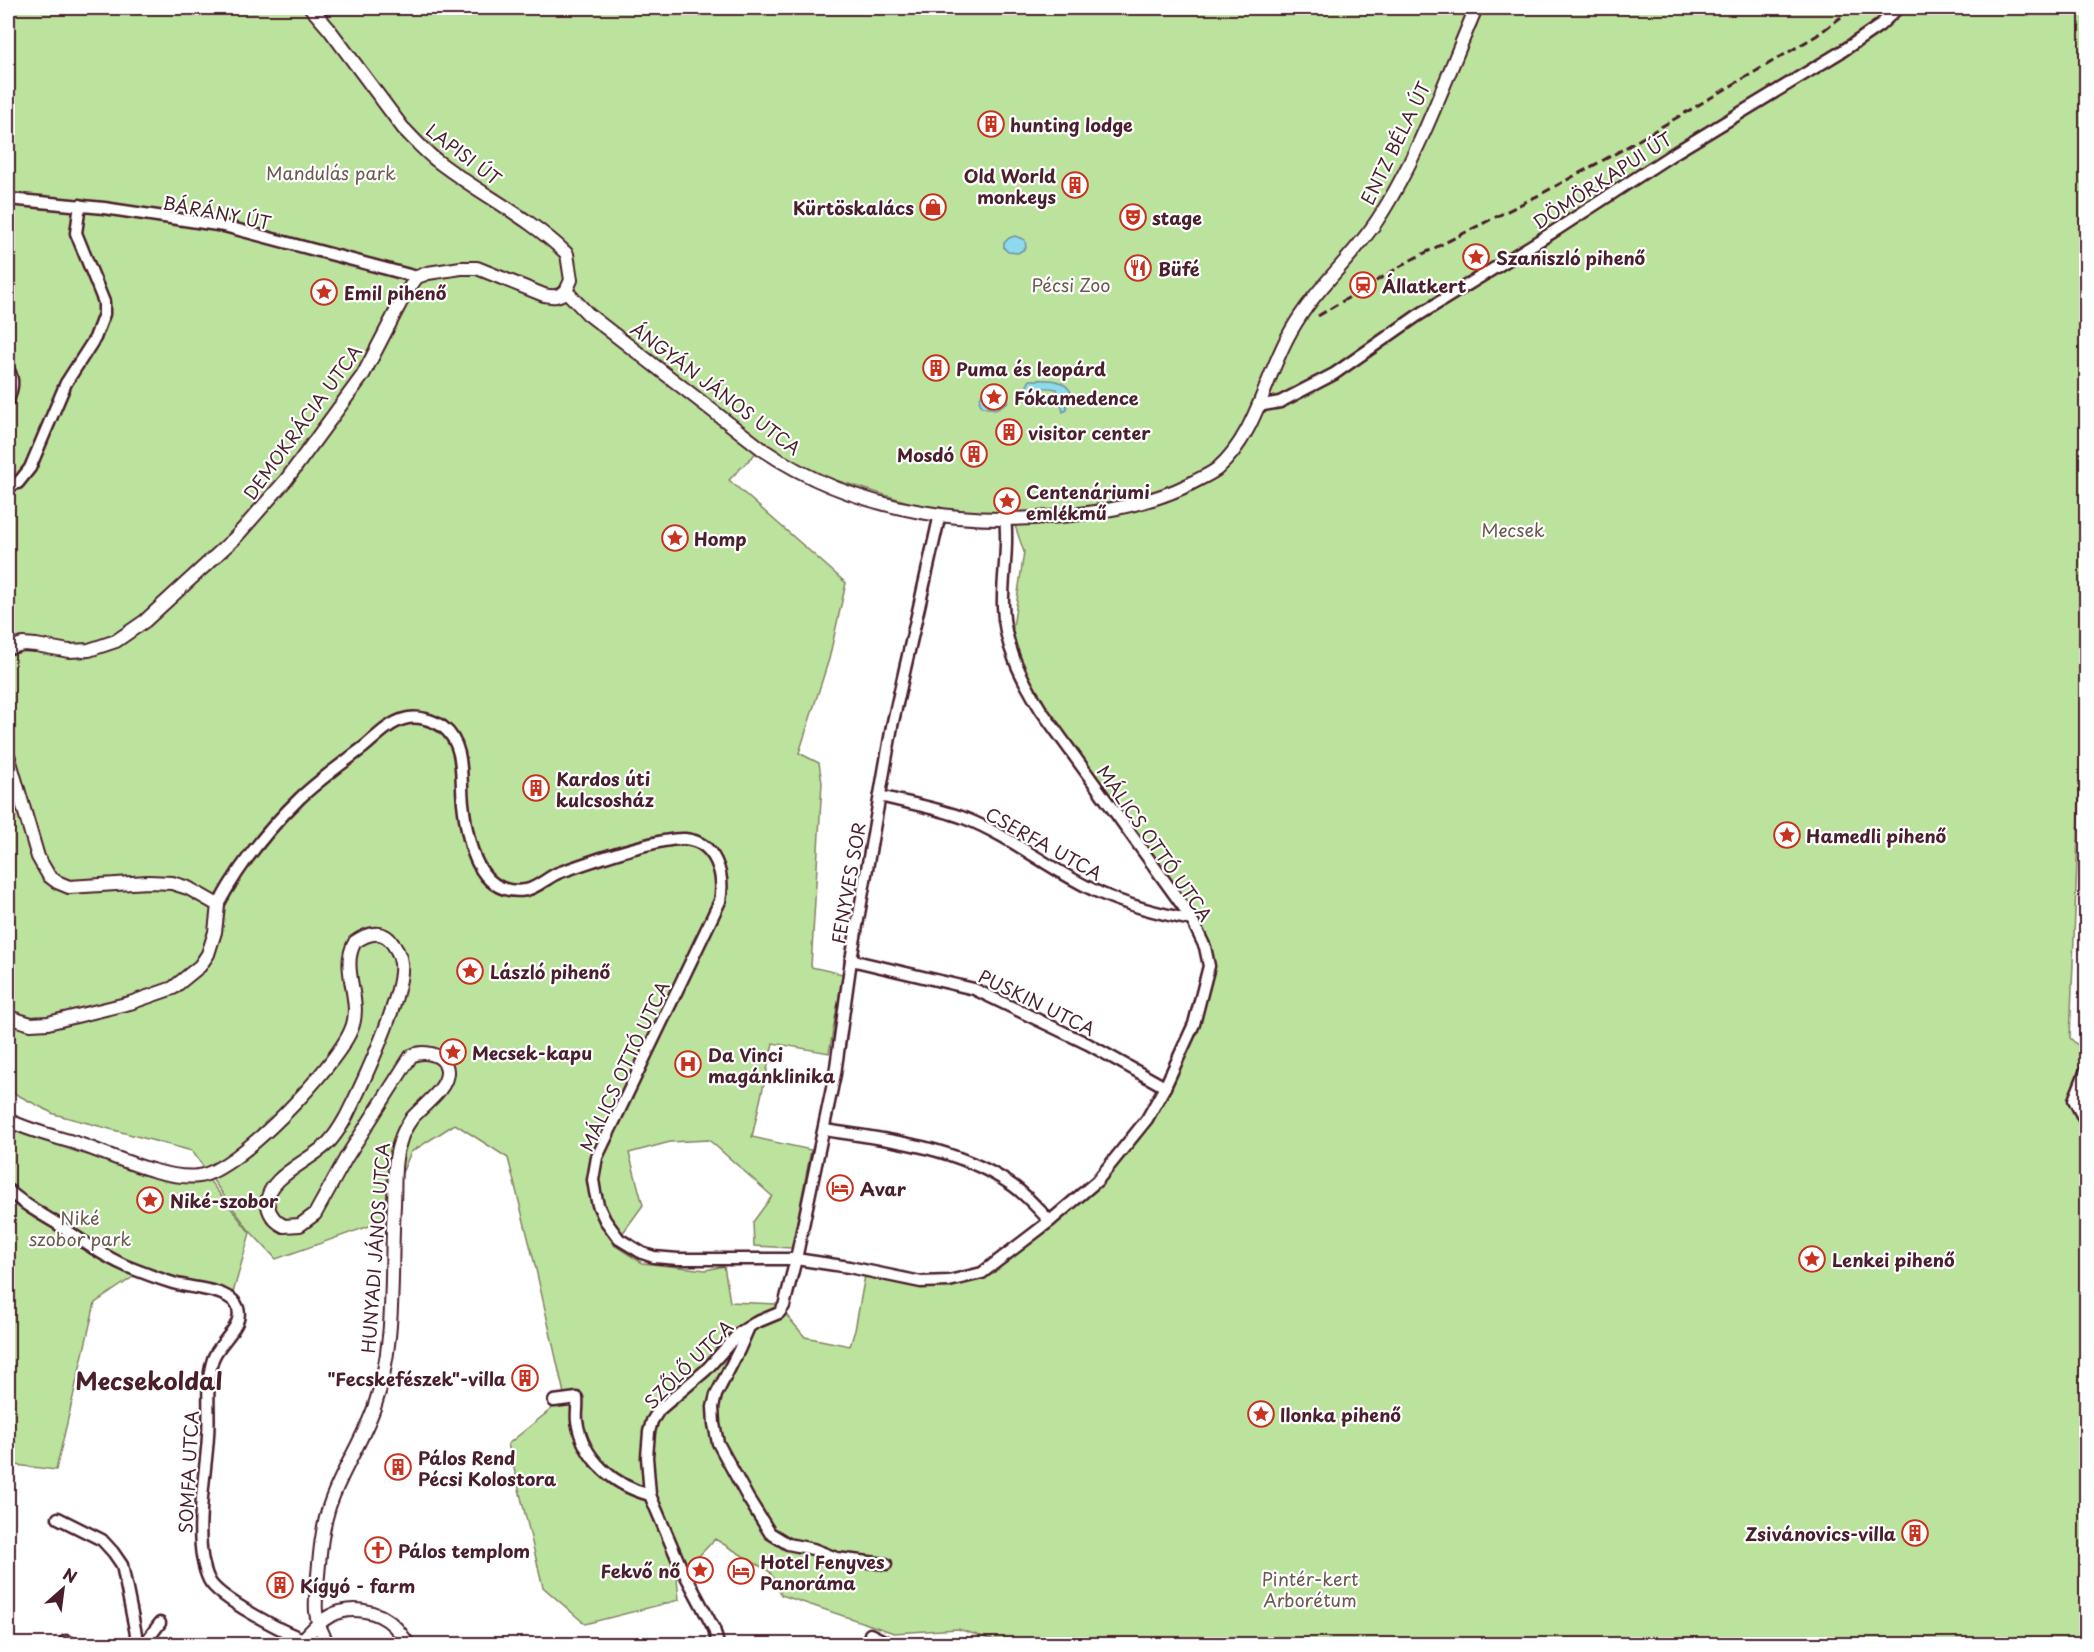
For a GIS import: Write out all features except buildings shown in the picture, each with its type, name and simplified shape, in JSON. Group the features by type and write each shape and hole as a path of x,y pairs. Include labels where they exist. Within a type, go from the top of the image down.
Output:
{"street":[{"name":"LAPISI ÚT","path":"310,8 329,29 403,128 414,139 436,160 519,216 567,254 571,280 566,291"},
{"name":"ENTZ BÉLA ÚT","path":"1258,406 1275,361 1303,309 1378,220 1400,179 1476,8"},
{"name":"DÖMÖRKAPUI ÚT","path":"1258,406 1280,402 1334,374 1417,316 1844,50 1879,26 1898,8"},
{"name":"BÁRÁNY ÚT","path":"8,199 80,205 224,226 417,277"},
{"path":"8,486 18,483 30,468 66,383 95,338 104,314 104,302 76,233 80,205"},
{"path":"417,277 461,268 477,268 544,295 561,296 566,291"},
{"name":"DEMOKRÁCIA UTCA","path":"8,648 23,644 69,651 89,650 116,641 145,621 235,538 286,480 363,375 405,294 417,277"},
{"name":"ÁNGYÁN JÁNOS UTCA","path":"566,291 579,307 612,334 786,465 818,480 882,504 940,514 1005,518 1105,510 1147,501 1181,488 1216,469 1244,435 1258,406"},
{"path":"8,369 13,376 8,401"},
{"name":"FENYVES SOR","path":"796,1259 835,1074 851,960 894,715 940,514"},
{"name":"MÁLICS OTTÓ UTCA","path":"218,905 259,843 301,798 386,729 406,718 435,722 451,735 457,745 470,841 478,868 487,879 497,885 527,890 556,873 635,849 675,839 697,842 706,848 717,861 723,880 720,901 597,1157 593,1180 598,1205 605,1220 619,1239 642,1253 654,1257 678,1260 796,1259 921,1282 949,1281 982,1273 1050,1221 1097,1180 1142,1125 1165,1087 1194,1024 1209,966 1205,947 1192,920 1041,710 1022,679 1010,648 1003,608 1005,518"},
{"path":"8,756 38,857 49,876 57,882 69,887 148,882 172,883 188,888 218,905 215,932 208,954 200,966 173,988 130,1003 48,1023 32,1024 8,1017"},
{"name":"CSERFA UTCA","path":"880,796 964,818 1020,846 1100,893 1164,915 1192,920"},
{"name":"HUNYADI JÁNOS UTCA","path":"8,1120 36,1132 162,1172 198,1176 214,1172 248,1146 294,1103 322,1074 343,1046 354,1023 356,1009 349,958 356,942 369,934 376,934 385,936 395,947 401,965 399,986 387,1023 345,1119 327,1144 275,1182 267,1203 274,1219 284,1226 300,1225 315,1214 346,1158 411,1056 428,1053 435,1055 444,1063 447,1071 437,1092 412,1118 399,1143 395,1182 392,1311 388,1343 374,1408 328,1509 322,1535 315,1607 317,1625 328,1644"},
{"name":"PUSKIN UTCA","path":"851,960 974,989 1088,1044 1165,1087"},
{"path":"2086,1070 2074,1100 2086,1123"},
{"path":"824,1130 878,1137 937,1150 975,1165 1011,1183 1050,1221"},
{"name":"SOMFA UTCA","path":"8,1190 42,1215 125,1265 175,1284 228,1296 235,1302 239,1316 237,1322 214,1357 210,1374 200,1541 204,1565 209,1581 225,1596 302,1642"},
{"name":"SZŐLŐ UTCA","path":"718,1644 714,1629 680,1565 650,1495 647,1457 649,1432 652,1421 659,1410 706,1370 740,1333 779,1313 784,1306 796,1259"},
{"path":"749,1327 716,1395 713,1407 718,1443 748,1498 770,1533 789,1544 813,1549 836,1558 886,1564"},
{"path":"727,1347 736,1355"},
{"path":"554,1401 577,1398 577,1420 580,1431 588,1450 598,1465 614,1480 632,1490 650,1495"},
{"path":"58,1518 102,1540 122,1565 139,1644 148,1639 160,1623"},
{"path":"302,1642 317,1625 336,1613 370,1611 394,1625 408,1644"},
{"path":"870,1634 890,1644"}],"green space":[{"name":"Mecsek","path":"8,8 2086,8 2086,635 2070,1038 2086,1053 2086,1644 1006,1644 958,1629 894,1633 781,1595 770,1572 715,1539 677,1579 679,1600 585,1624 543,1587 508,1444 565,1398 508,1158 455,1124 411,1152 381,1222 276,1259 248,1229 192,1151 54,1114 8,1090","holes":["760,449 786,465 941,512 1011,514 1024,552 1010,648 1041,710 1190,916 1209,966 1174,1066 1122,1149 1050,1221 982,1273 921,1282 866,1270 850,1346 805,1337 777,1304 730,1302 724,1266 706,1270 642,1263 614,1245 643,1205 629,1153 670,1142 709,1140 772,1196 753,1222 754,1246 792,1248 811,1150 752,1137 773,1043 829,1053 843,974 811,967 822,783 819,763 799,753 829,659 846,583 729,480"]},
{"name":"Niké szobor park","path":"8,1126 15,1131 77,1152 193,1183 209,1180 250,1233 233,1293 139,1273 95,1303 56,1470 8,1464"}],"water":[{"path":"1015,236 1025,240 1026,248 1018,253 1008,252 1004,248 1004,243"},
{"path":"1030,380 1059,382 1069,389 1072,394 1066,395 1067,410 1063,412 1057,389 1040,388 1026,398 1022,395"},
{"name":"Fókamedence","path":"990,389 1003,389 1008,392 1008,402 996,409 982,407 979,401 982,393"}],"railway":[{"path":"1318,316 1411,260 1620,151 1816,36 1853,8"}],"place":[{"name":"hunting lodge","path":"991,124"},
{"name":"Old World monkeys","path":"1075,185"},
{"name":"Kürtöskalács","path":"933,207"},
{"name":"stage","path":"1133,217"},
{"name":"Szaniszló pihenő","path":"1476,257"},
{"name":"Büfé","path":"1138,268"},
{"name":"Állatkert","path":"1363,285"},
{"name":"Emil pihenő","path":"324,292"},
{"name":"Puma és leopárd","path":"936,368"},
{"name":"Fókamedence","path":"994,397"},
{"name":"visitor center","path":"1009,432"},
{"name":"Mosdó","path":"974,454"},
{"name":"Centenáriumi emlékmű","path":"1007,501"},
{"name":"Homp","path":"675,538"},
{"name":"Kardos úti kulcsosház","path":"536,788"},
{"name":"Hamedli pihenő","path":"1787,835"},
{"name":"László pihenő","path":"470,971"},
{"name":"Mecsek-kapu","path":"453,1052"},
{"name":"Da Vinci magánklinika","path":"688,1064"},
{"name":"Avar","path":"840,1188"},
{"name":"Niké-szobor","path":"150,1200"},
{"name":"Lenkei pihenő","path":"1812,1259"},
{"name":"\"Fecskefészek\"-villa","path":"525,1378"},
{"name":"Ilonka pihenő","path":"1261,1414"},
{"name":"Pálos Rend Pécsi Kolostora","path":"398,1467"},
{"name":"Zsivánovics-villa","path":"1915,1533"},
{"name":"Pálos templom","path":"378,1550"},
{"name":"Fekvő nő","path":"700,1570"},
{"name":"Hotel Fenyves Panoráma","path":"741,1571"},
{"name":"Kígyó - farm","path":"280,1585"}],"district":[{"name":"Mecsekoldal","path":"149,1380"}],"park label":[{"name":"Mandulás park","path":"331,172"},
{"name":"Pécsi Zoo","path":"1071,284"},
{"name":"Pintér-kert Arborétum","path":"1310,1588"}]}
